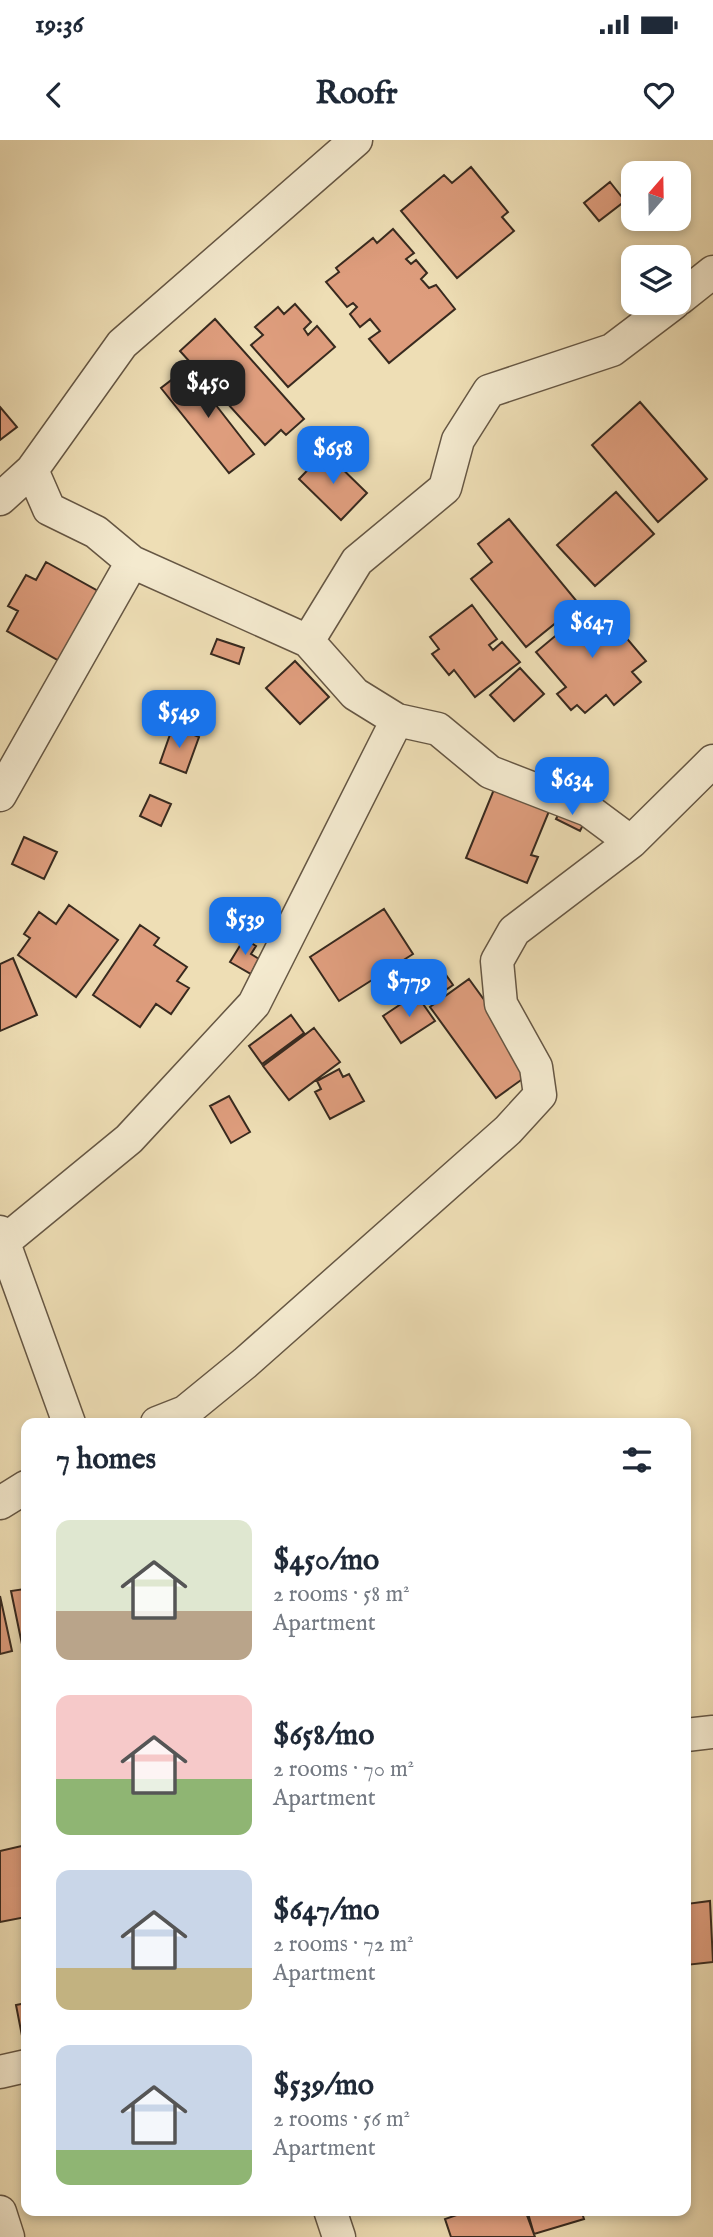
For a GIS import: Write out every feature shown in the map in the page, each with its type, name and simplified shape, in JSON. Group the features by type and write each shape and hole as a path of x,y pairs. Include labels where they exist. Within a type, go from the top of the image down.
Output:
{"street":[{"path":"0,499 32,470 122,344 356,140"},
{"path":"691,289 713,272"},
{"path":"308,641 357,561 445,488 458,440 489,391 612,350 658,315"},
{"path":"32,470 49,509 96,532 132,562 308,641 355,694 397,720 438,729 490,772 588,810 631,842"},
{"path":"0,796 132,562"},
{"path":"67,1418 1,1240 129,1139 254,1004 397,720"},
{"path":"170,1418 184,1412 245,1363 508,1130 540,1095 536,1067 501,1004 497,961 513,931 631,842 713,761"},
{"path":"0,1503 21,1490"},
{"path":"691,1734 713,1732"},
{"path":"0,2071 21,2067"},
{"path":"332,2216 339,2237"}],"building":[{"path":"471,167 508,212 502,217 514,231 457,278 401,211 444,175 452,183"},
{"path":"610,182 621,196 621,204 599,221 584,203"},
{"path":"393,229 414,253 406,259 411,264 416,260 427,273 421,279 429,288 436,285 455,309 389,363 369,339 380,331 370,319 360,327 350,314 357,307 353,303 347,307 326,282 339,272 336,268 373,238 377,243"},
{"path":"295,304 311,322 304,329 308,335 317,326 335,347 288,387 251,345 263,335 255,327 278,307 284,314"},
{"path":"215,319 304,419 286,435 281,430 265,445 180,351"},
{"path":"187,368 254,454 229,473 161,388"},
{"path":"640,402 707,479 658,522 592,445"},
{"path":"0,407 17,427 0,440"},
{"path":"325,452 367,493 341,520 299,479"},
{"path":"616,492 654,534 595,586 557,545"},
{"path":"509,519 579,604 526,647 471,579 492,562 478,544"},
{"path":"46,562 98,591 68,666 7,631 18,611 8,606 26,575 36,580"},
{"path":"596,602 646,661 632,672 641,682 614,705 606,695 585,713 577,705 571,710 557,694 566,687 536,652"},
{"path":"472,605 497,639 489,645 493,650 502,642 520,662 475,697 454,670 449,675 432,654 439,649 430,637"},
{"path":"217,639 244,648 239,664 211,654"},
{"path":"295,661 329,697 300,724 266,688"},
{"path":"520,668 544,694 514,721 490,695"},
{"path":"173,726 199,737 186,773 160,763"},
{"path":"497,782 552,804 531,855 538,857 527,883 466,858"},
{"path":"150,795 171,804 161,826 140,816"},
{"path":"564,803 588,815 580,831 556,819"},
{"path":"24,837 57,852 44,879 12,864"},
{"path":"69,905 118,940 76,997 18,955 30,938 24,934 39,912 56,924"},
{"path":"384,909 413,954 339,1001 310,957"},
{"path":"140,925 159,938 154,945 187,967 177,981 189,988 171,1014 156,1004 140,1027 93,995"},
{"path":"244,939 256,946 251,954 259,959 251,974 230,962"},
{"path":"13,958 37,1015 0,1031 0,964"},
{"path":"444,972 453,985 427,1003 418,990"},
{"path":"469,979 535,1070 496,1098 430,1007"},
{"path":"416,994 435,1021 401,1043 383,1016"},
{"path":"291,1015 304,1033 262,1064 249,1046"},
{"path":"314,1028 340,1062 289,1100 263,1066"},
{"path":"339,1069 343,1077 349,1074 364,1101 330,1119 315,1092 321,1089 317,1081"},
{"path":"229,1096 250,1132 231,1143 210,1106"},
{"path":"21,1590 21,1639 11,1591"},
{"path":"0,1596 12,1651 0,1654"},
{"path":"21,1846 21,1918 0,1922 0,1851"},
{"path":"710,1901 713,1962 691,1964 691,1903"},
{"path":"21,2004 21,2031 16,2005"},
{"path":"454,2216 527,2216 535,2237 451,2237 445,2219"},
{"path":"529,2216 583,2216 584,2219 534,2234"}]}
